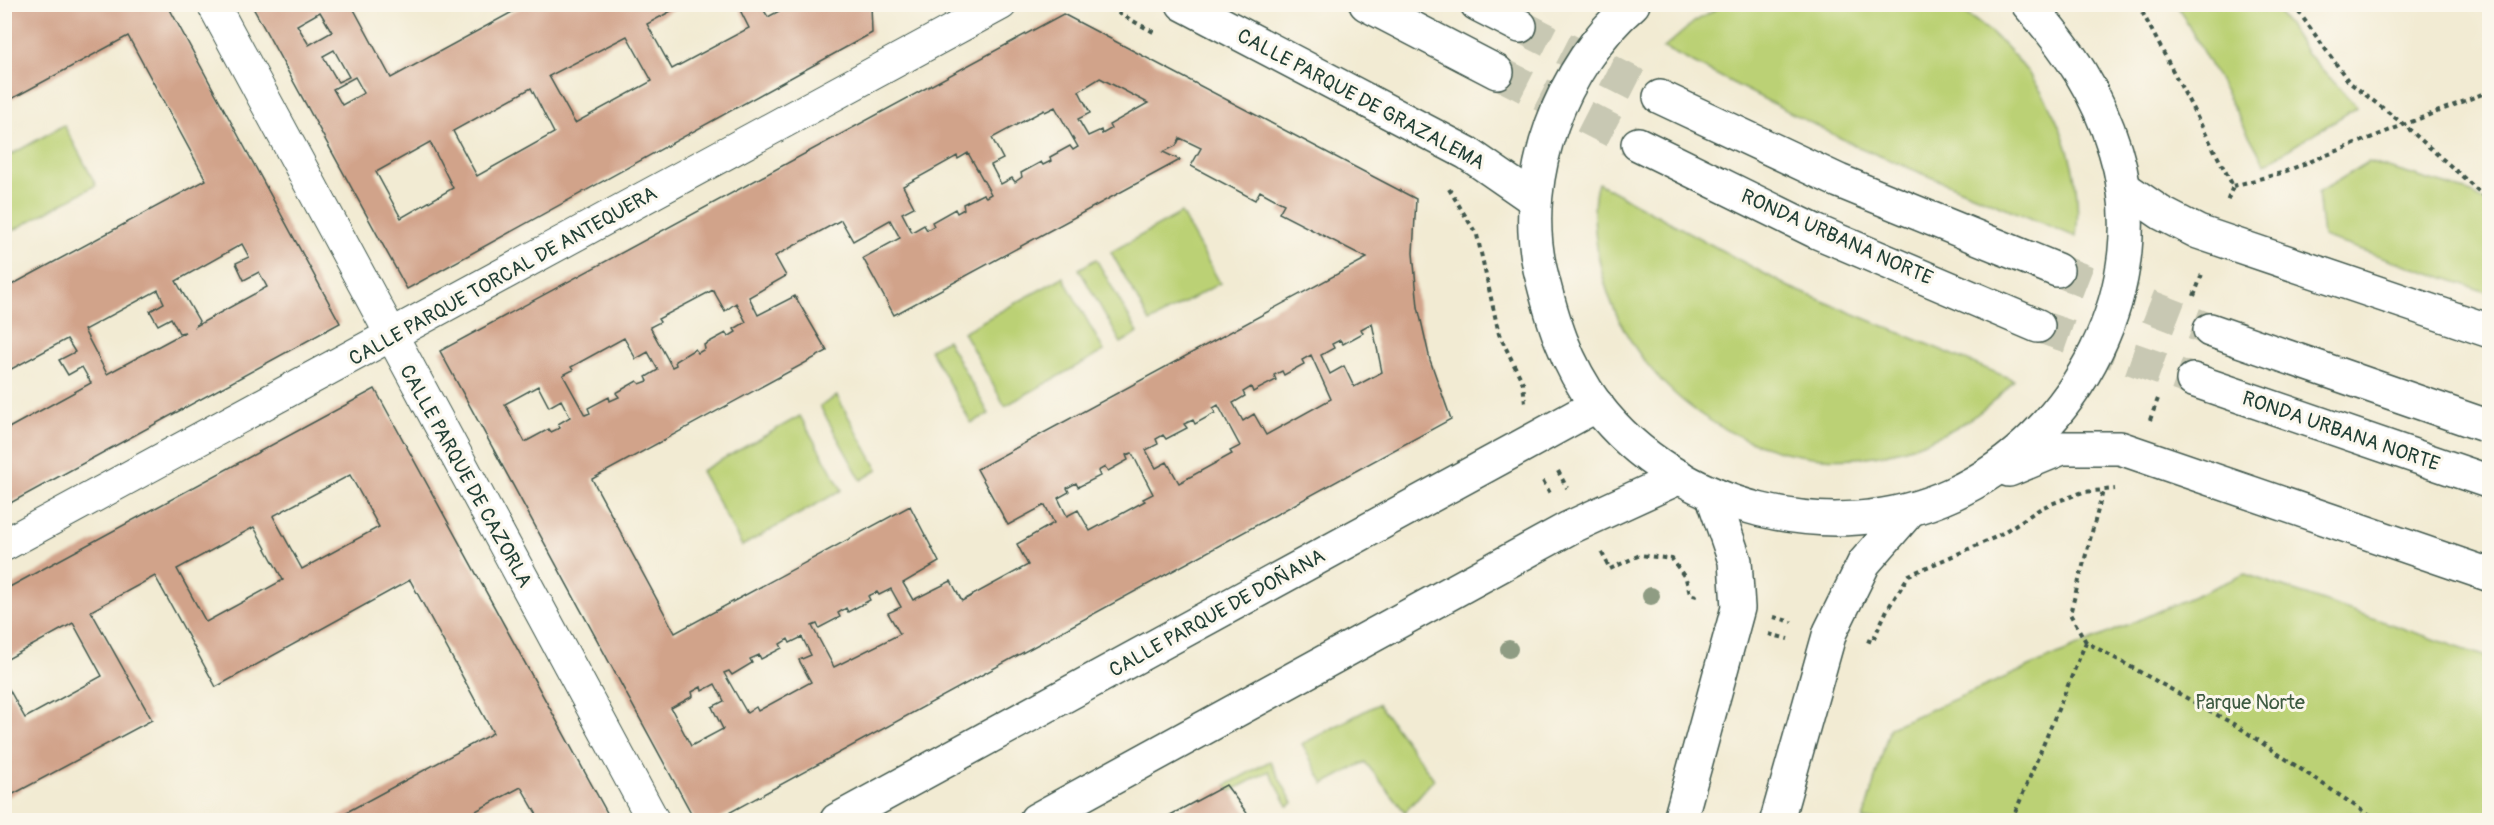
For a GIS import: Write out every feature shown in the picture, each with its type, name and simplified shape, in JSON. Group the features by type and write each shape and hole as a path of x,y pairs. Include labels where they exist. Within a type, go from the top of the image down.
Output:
{"main road":[{"name":"CALLE PARQUE DE GRAZALEMA","path":"1183,4 1467,153 1535,200"},
{"path":"1366,4 1497,72"},
{"path":"1477,4 1520,26"},
{"path":"1633,4 1598,41 1578,70 1558,111 1542,161 1535,200 1535,246 1554,327 1597,405 1627,438 1680,477 1712,494 1780,515 1825,519 1866,517 1910,510 2062,448 2120,448 2490,575"},
{"path":"1952,494 1990,472 2024,446 2058,412 2084,374 2104,335 2118,293 2125,248 2123,187 2116,152 2084,74 2058,38 2028,4"},
{"path":"1660,97 1839,182 2057,270"},
{"name":"RONDA URBANA NORTE","path":"1638,144 1815,231 2038,326"},
{"path":"2123,187 2161,213 2207,235 2490,332"},
{"path":"2210,330 2490,427"},
{"name":"RONDA URBANA NORTE","path":"2193,380 2490,482"},
{"name":"CALLE PARQUE DE DOÑANA","path":"837,820 1597,405"},
{"path":"1036,820 1569,528 1680,477"},
{"path":"1680,820 1738,608 1735,561 1712,494"},
{"path":"1777,820 1830,632 1864,563 1910,510"}],"street":[{"name":"CALLE PARQUE DE CAZORLA","path":"213,4 653,820"},
{"name":"CALLE PARQUE TORCAL DE ANTEQUERA","path":"4,546 1000,4"}],"path":[{"path":"2138,4 2233,186 2281,173 2402,123 2490,91"},
{"path":"2293,4 2349,82 2402,123 2490,201"},
{"path":"2107,480 2070,614 2086,642 2237,726 2376,820"},
{"path":"1758,631 1797,641"},
{"path":"2012,820 2086,642"}],"green space":[{"path":"1949,4 1978,23 2005,46 2028,72 2047,102 2062,134 2073,168 2077,202 2076,237 1856,146 1664,48 1694,22 1723,5"},
{"path":"2177,5 2274,5 2307,53 2357,107 2265,164"},
{"path":"64,125 96,185 5,235 5,158"},
{"path":"2368,162 2472,193 2489,205 2489,293 2323,237 2318,193"},
{"path":"1598,183 1789,287 2014,380 1974,417 1925,442 1874,456 1822,458 1773,449 1726,430 1684,402 1648,366 1620,322 1602,273 1598,252 1594,203"},
{"path":"1181,213 1220,283 1150,322 1111,252"},
{"path":"1096,259 1138,333 1121,343 1079,269"},
{"path":"1063,277 1104,351 1005,406 963,332"},
{"path":"947,340 989,414 971,423 930,349"},
{"path":"837,396 878,470 861,480 820,406"},
{"path":"800,416 842,490 742,546 701,471"},
{"name":"Parque Norte","path":"2245,574 2489,658 2489,820 1863,820 1890,727"},
{"path":"1378,704 1434,779 1405,812 1365,762 1324,784 1302,744"},
{"path":"1270,761 1293,803 1288,806 1269,771 1231,791 1226,785"}],"building":[{"path":"4,4 167,4 340,323 5,506 5,430 91,383 82,367 68,375 59,360 75,352 67,339 4,373 4,289 206,180 128,36 4,103 4,19 8,17","holes":["242,244 249,257 236,263 244,280 259,272 267,287 196,326 199,321 176,281","158,290 164,303 150,311 158,325 171,318 179,333 185,332 107,374 84,330"]},
{"path":"251,4 351,4 391,78 527,4 684,4 647,24 672,69 749,28 737,4 760,4 768,17 792,4 871,4 872,33 407,289","holes":["320,12 332,32 309,45 297,25","627,36 652,81 575,123 549,76","334,50 349,77 338,82 323,56","355,77 364,93 342,105 333,89","531,88 554,133 477,176 453,131","430,142 453,188 401,218 376,172"]},
{"path":"1063,14 1416,199 1413,253 1418,307 1430,360 1451,419 716,820 695,820 440,351","holes":["1100,78 1148,103 1109,125 1111,129 1102,134 1101,130 1088,136 1078,119 1090,113 1079,91","1055,107 1078,147 1073,150 1070,146 1050,157 1051,161 1043,165 1041,162 1021,173 1022,177 1015,182 1012,178 1001,184 991,165 1003,159 992,138 1044,110 1045,112","1180,138 1201,148 1191,166 1255,200 1260,191 1284,204 1279,213 1367,258 977,469 1008,525 1045,505 1054,523 1017,544 1028,565 962,601 951,581 913,600 903,583 939,562 910,506 675,633 592,479 827,351 795,296 758,315 749,297 786,276 775,256 841,220 853,241 890,220 900,238 863,258 894,315 1180,160 1163,152 1176,146","968,153 991,194 986,197 983,194 963,204 964,209 957,213 955,209 932,222 934,226 927,230 924,225 912,232 902,213 914,207 903,186 957,156 958,159","713,290 725,311 736,303 746,322 734,329 736,332 728,337 726,333 704,345 705,349 698,353 695,349 675,361 676,365 672,367 650,327 660,322 658,319","1372,323 1382,372 1354,387 1344,366 1330,374 1321,355 1334,348 1332,344 1340,340 1343,344 1363,333 1361,329","624,338 636,359 648,352 658,370 646,377 648,381 640,384 637,381 616,393 619,397 610,401 609,397 588,408 590,413 585,415 563,375 573,370 571,367","1311,355 1331,399 1266,435 1254,414 1243,421 1233,403 1245,396 1243,392 1251,387 1253,392 1276,380 1274,375 1282,371 1284,375 1304,364 1302,360","538,386 549,407 561,400 570,417 558,424 560,428 551,432 549,429 525,442 505,404","1218,405 1240,446 1230,451 1232,454 1179,483 1167,462 1156,468 1146,450 1158,444 1156,439 1163,435 1166,439 1187,428 1184,424 1193,420 1195,424 1215,413 1213,408","1132,453 1153,494 1143,499 1145,501 1090,531 1078,510 1067,516 1058,498 1069,492 1067,488 1076,483 1078,487 1100,476 1098,471 1105,467 1108,471 1128,460 1126,455","891,589 901,607 888,613 900,634 834,667 812,626 817,624 819,628 840,617 838,613 846,608 848,612 870,600 868,596 877,592 879,595","802,637 811,655 799,660 811,682 758,711 756,707 747,713 724,673 729,671 732,675 752,663 750,659 759,655 761,659 782,648 780,644 788,639 790,643","715,684 724,701 712,707 723,729 691,746 671,708 693,696 692,692 701,687 702,691"]},
{"path":"375,389 611,820 540,820 521,787 459,820 332,820 493,733 410,580 216,687 155,576 91,611 152,720 4,799 4,680 25,718 102,676 73,623 4,661 4,590","holes":["350,475 379,527 302,569 273,516","254,527 283,580 206,622 177,569"]},
{"path":"1226,785 1252,820 1161,820"}],"tunnel":[{"path":"1520,26 1660,97"},
{"path":"1497,72 1638,144"},
{"path":"2057,270 2210,330"},
{"path":"2038,326 2193,380"}]}
